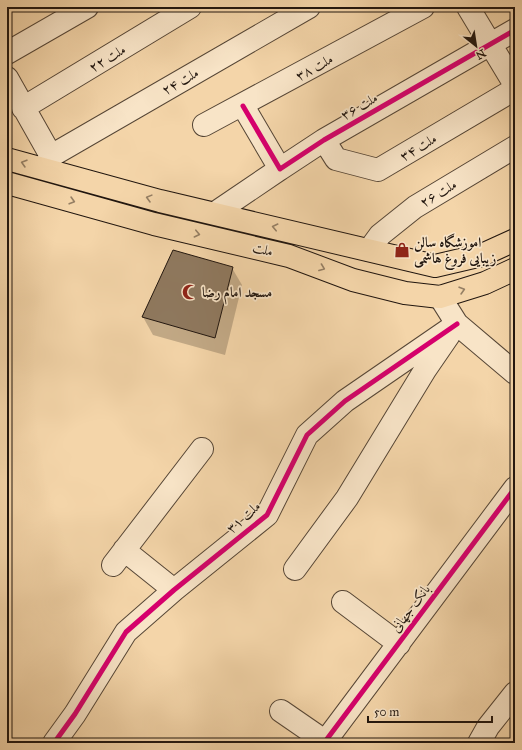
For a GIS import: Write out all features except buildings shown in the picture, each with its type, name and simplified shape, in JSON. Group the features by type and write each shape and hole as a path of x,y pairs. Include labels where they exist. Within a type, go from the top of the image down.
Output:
{"main road":[{"name":"ملت","path":"7,158 47,162 160,201 435,266 482,255 515,240"},
{"path":"38,192 47,162"},
{"name":"ملت","path":"7,183 154,224 289,256 353,280 405,293 440,297 486,283 515,269"},
{"path":"289,256 296,232"}],"street":[{"path":"7,53 87,7"},
{"name":"ملت ۲۲","path":"23,108 190,7"},
{"name":"ملت ۲۴","path":"47,162 309,7"},
{"name":"ملت ۳۸","path":"204,125 243,106 423,7"},
{"path":"468,7 515,85"},
{"name":"ملت ۳۶","path":"215,214 324,140 515,30"},
{"path":"7,78 23,108 47,162"},
{"name":"ملت ۳۴","path":"324,140 336,159 378,170 515,89"},
{"path":"243,106 280,169"},
{"name":"ملت ۲۶","path":"369,250 380,235 415,207 515,147"},
{"path":"440,297 457,324 515,373"},
{"path":"295,569 348,498 426,370 457,324"},
{"name":"ملت ۳۱","path":"54,743 75,714 126,632 174,590 267,515 307,435 345,401 457,324"},
{"path":"174,590 119,558 202,449"},
{"name":"بانک جهانی","path":"325,742 515,488"},
{"path":"343,602 399,644"},
{"path":"479,743 488,727 515,693"},
{"path":"281,711 325,742"}],"cycle path":[{"path":"243,106 280,169 324,140 515,30"},
{"path":"54,743 75,714 126,632 174,590 267,515 307,435 345,401 457,324"},
{"path":"324,743 515,488"}],"place":[{"name":"اموزشگاه سالن زیبایی فروغ هاشمی","path":"402,250"},
{"name":"مسجد امام رضا","path":"190,292"}]}
